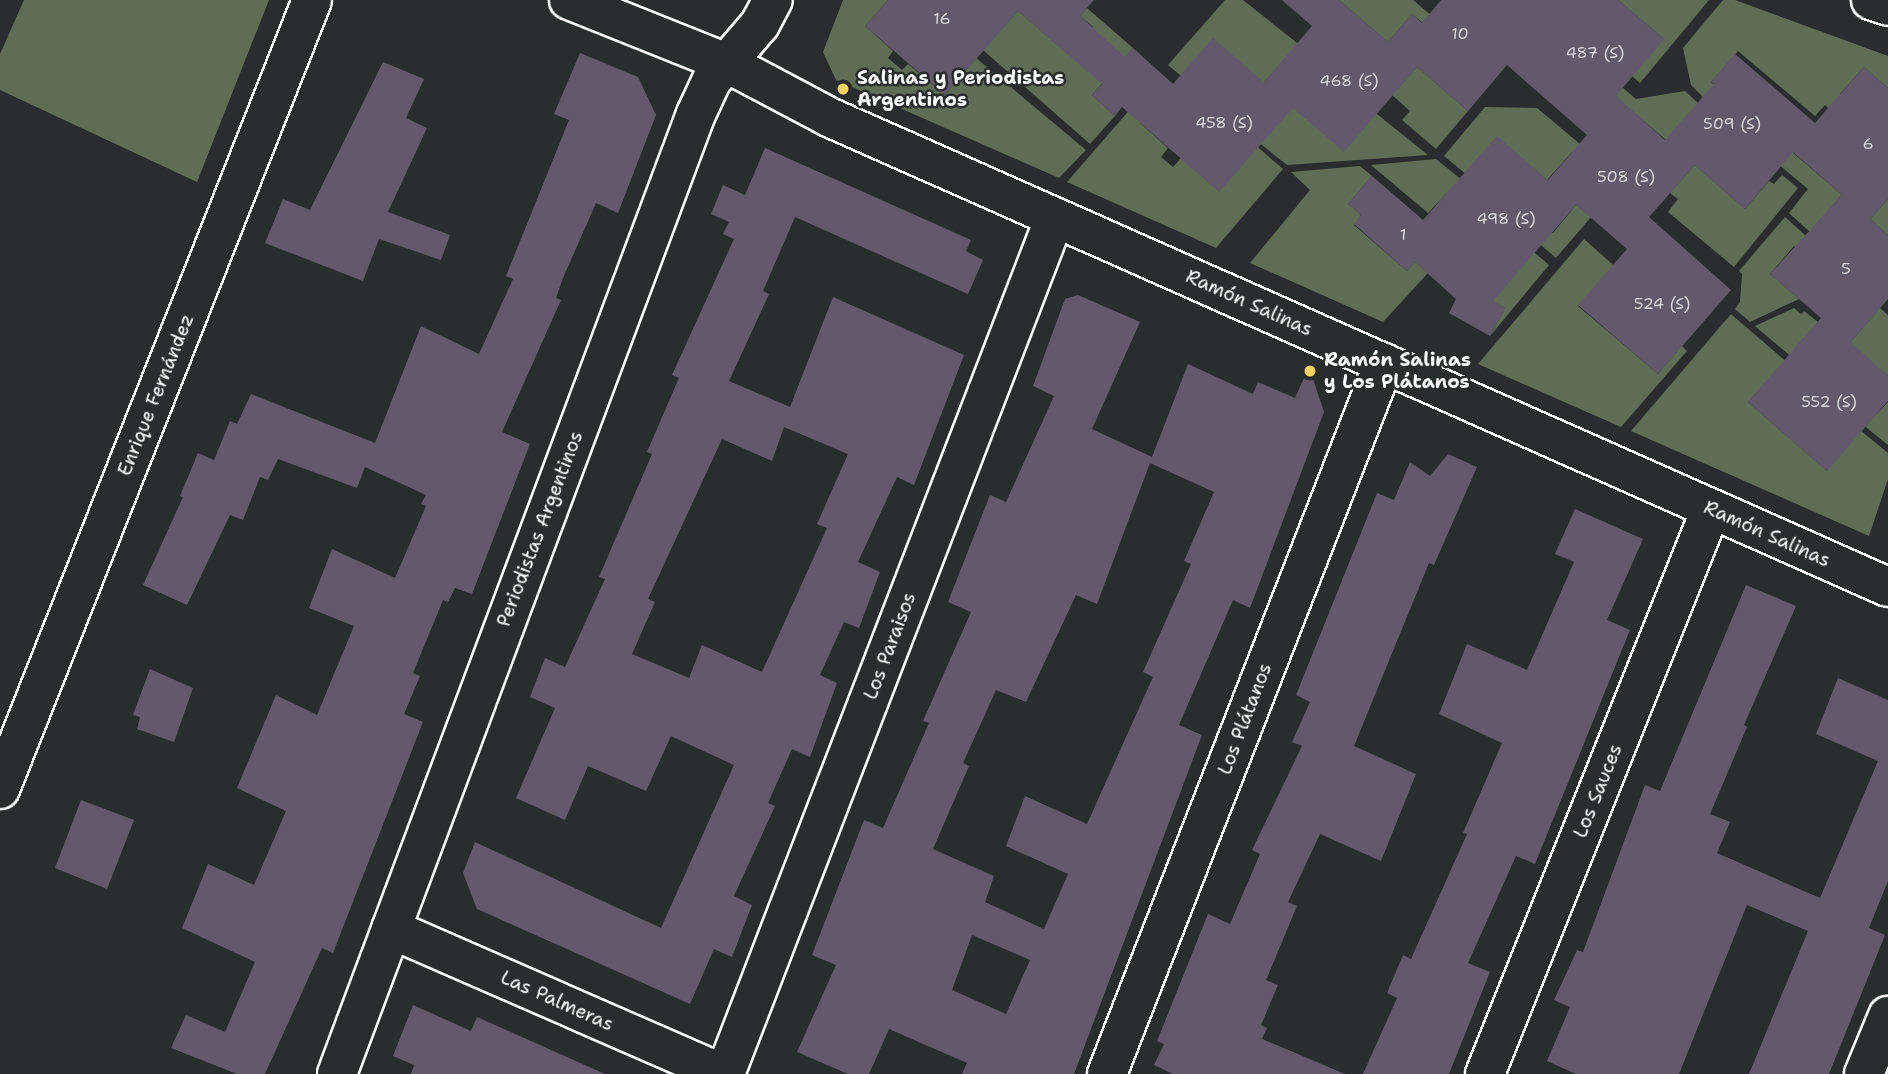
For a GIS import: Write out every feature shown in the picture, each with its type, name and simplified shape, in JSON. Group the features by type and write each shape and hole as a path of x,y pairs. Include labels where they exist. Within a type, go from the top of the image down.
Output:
{"street":[{"name":"Enrique Fernández","path":"0,789 312,0"},
{"name":"Ramón Salinas","path":"569,0 729,64 831,118 1888,587"},
{"name":"Periodistas Argentinos","path":"337,1074 696,114 712,80 729,64 760,24 773,0"},
{"path":"1871,0 1888,6"},
{"name":"Los Paraisos","path":"724,1074 1055,217"},
{"name":"Los Plátanos","path":"1107,1074 1384,363"},
{"name":"Los Sauces","path":"1485,1074 1711,509"},
{"name":"Las Palmeras","path":"391,929 724,1074"},
{"path":"1864,1074 1888,1016"}],"green space":[{"path":"24,0 269,0 197,182 0,90 0,54"},
{"path":"843,0 888,0 865,26 893,51 888,58 902,70 908,64 945,95 968,68 963,47 1086,150 1059,178 836,80 823,52"},
{"path":"1225,0 1243,0 1311,54 1288,55 1264,82 1194,87 1168,65"},
{"path":"1339,0 1413,0 1433,17 1425,25 1412,14 1388,42"},
{"path":"1618,0 1709,0 1640,83 1619,65 1664,39"},
{"path":"1723,0 1735,0 1888,56 1888,88 1864,67 1840,94 1858,136 1825,105 1815,116 1738,51 1711,82 1724,93 1712,106 1691,85 1683,48"},
{"path":"1087,8 1133,48 1092,95 1115,116 1090,144 983,50 1018,11 1069,55 1093,27 1080,16"},
{"path":"1417,67 1468,111 1436,149 1402,120 1410,111 1392,95"},
{"path":"1159,76 1163,95 1140,123 1168,148 1161,157 1173,167 1181,158 1245,136 1283,169 1216,248 1067,182"},
{"path":"1609,76 1636,99 1685,91 1710,114 1666,140 1602,85"},
{"path":"1485,107 1537,108 1592,154 1572,152 1547,180 1497,137 1473,164 1478,184 1444,156"},
{"path":"1293,108 1377,114 1428,155 1287,165 1247,133"},
{"path":"1777,139 1842,195 1817,223 1822,243 1789,213 1808,189 1765,153"},
{"path":"1436,159 1473,189 1461,204 1447,193 1428,213 1371,165"},
{"path":"1695,165 1745,209 1769,181 1774,184 1782,175 1798,188 1734,267 1668,212 1678,199 1670,193"},
{"path":"1360,166 1372,176 1348,204 1361,215 1354,225 1407,271 1415,262 1428,273 1383,322 1250,263 1310,190 1291,172"},
{"path":"1888,199 1888,235 1870,219"},
{"path":"1576,205 1591,217 1556,258 1528,234 1553,233"},
{"path":"1785,217 1817,246 1807,257 1794,246 1770,274 1799,299 1750,322 1735,309 1740,302 1742,274 1739,271"},
{"path":"1584,239 1620,271 1578,306 1658,374 1682,346 1687,351 1621,427 1478,364"},
{"path":"1521,241 1549,265 1490,336 1505,308 1464,286"},
{"path":"1794,308 1801,314 1804,311 1818,322 1797,346 1810,357 1802,366 1755,326"},
{"path":"1880,308 1888,315 1888,376 1850,343"},
{"path":"1731,314 1797,371 1772,375 1748,402 1827,471 1848,420 1888,453 1888,479 1869,536 1631,431"},
{"path":"1831,399 1864,404 1877,414 1888,402 1888,445"}],"building":[{"path":"888,0 1094,0 1080,16 1125,57 1133,48 1173,84 1213,38 1264,82 1312,26 1282,0 1339,0 1388,42 1412,14 1422,23 1441,0 1618,0 1664,39 1616,96 1665,140 1714,84 1711,82 1735,54 1815,123 1864,67 1888,88 1888,199 1870,219 1888,235 1888,299 1851,342 1888,376 1888,401 1827,471 1748,402 1821,318 1770,274 1842,195 1793,152 1745,209 1695,165 1649,217 1731,290 1658,374 1578,305 1627,249 1576,205 1493,301 1505,308 1490,336 1449,313 1456,299 1415,262 1407,271 1354,224 1361,215 1348,204 1372,176 1423,220 1497,136 1548,180 1587,135 1507,65 1468,111 1417,67 1344,152 1293,108 1219,192 1122,107 1115,116 1092,95 1102,84 1018,11 945,95 865,26"},
{"path":"580,53 638,77 656,115 618,213 596,203 563,278 556,298 561,300 502,432 530,444 472,594 455,588 448,602 443,600 413,673 420,676 404,714 423,722 333,953 322,948 265,1074 237,1074 171,1048 186,1015 225,1032 255,962 182,928 208,864 254,885 286,811 237,788 276,695 317,715 354,626 309,608 332,549 395,578 426,506 421,504 426,495 365,467 357,488 278,459 268,480 260,477 243,520 230,515 187,605 143,585 183,497 180,496 198,453 214,460 230,421 237,424 251,394 375,443 421,326 479,354 513,279 506,276 569,120 554,114"},
{"path":"383,62 424,79 406,118 427,128 388,212 450,235 441,260 379,239 363,281 265,243 283,199 310,210"},
{"path":"765,148 971,240 966,251 983,260 968,294 795,217 763,291 769,294 729,381 790,407 833,297 964,355 914,485 897,477 858,562 880,572 859,628 844,622 820,675 837,683 810,757 792,749 768,803 775,806 734,896 752,905 732,957 714,949 690,1004 477,909 463,873 475,842 661,928 734,765 671,736 646,791 588,766 565,820 516,798 555,708 530,697 545,658 565,667 605,579 599,577 652,454 647,452 679,378 672,375 734,239 723,234 729,222 711,214 723,185 745,195","holes":["784,427 848,454 817,524 827,528 762,672 702,645 689,678 632,654 655,602 648,599 722,439 772,461"]},
{"path":"1078,295 1140,322 1092,429 1152,457 1188,364 1253,394 1258,382 1295,398 1309,367 1324,412 1250,608 1233,600 1179,725 1202,735 1074,1074 962,1074 967,1063 889,1029 869,1074 848,1074 797,1052 836,965 812,955 864,820 883,828 929,723 923,721 971,612 948,602 990,495 1006,502 1054,396 1033,386 1065,299","holes":["1150,463 1214,492 1184,561 1191,564 1143,672 1153,677 1087,824 1025,796 1006,846 1068,874 1044,929 985,902 994,876 933,849 969,766 963,763 996,690 1026,702 1076,595 1097,604","972,935 1030,960 1006,1014 952,990"]},
{"path":"1448,454 1477,467 1434,565 1429,563 1354,746 1416,774 1381,861 1320,834 1288,902 1297,906 1266,980 1278,985 1261,1025 1267,1028 1262,1039 1345,1074 1173,1074 1154,1065 1164,1044 1157,1041 1208,914 1230,924 1260,854 1252,850 1302,746 1292,742 1310,702 1296,695 1377,493 1394,500 1410,462 1430,476"},
{"path":"1575,509 1643,539 1607,620 1630,630 1535,864 1516,856 1468,963 1490,972 1449,1074 1363,1074 1397,998 1387,993 1403,955 1411,959 1467,834 1463,833 1502,743 1439,714 1467,644 1527,670 1574,562 1555,554"},
{"path":"1746,585 1796,606 1744,725 1747,727 1710,814 1730,822 1717,853 1820,898 1878,761 1816,734 1838,678 1888,700 1888,881 1869,928 1885,935 1829,1074 1749,1074 1808,931 1747,905 1679,1074 1576,1074 1547,1061 1570,1007 1554,1000 1577,950 1583,952 1645,785 1660,791"},
{"path":"150,669 193,688 174,742 137,729 140,717 133,715"},
{"path":"81,800 134,820 107,889 55,868"},
{"path":"413,1005 471,1031 477,1017 605,1074 411,1074 414,1065 393,1056"}],"place":[{"name":"Salinas y Periodistas Argentinos","path":"843,89"},
{"name":"Ramón Salinas y Los Plátanos","path":"1310,371"}]}
